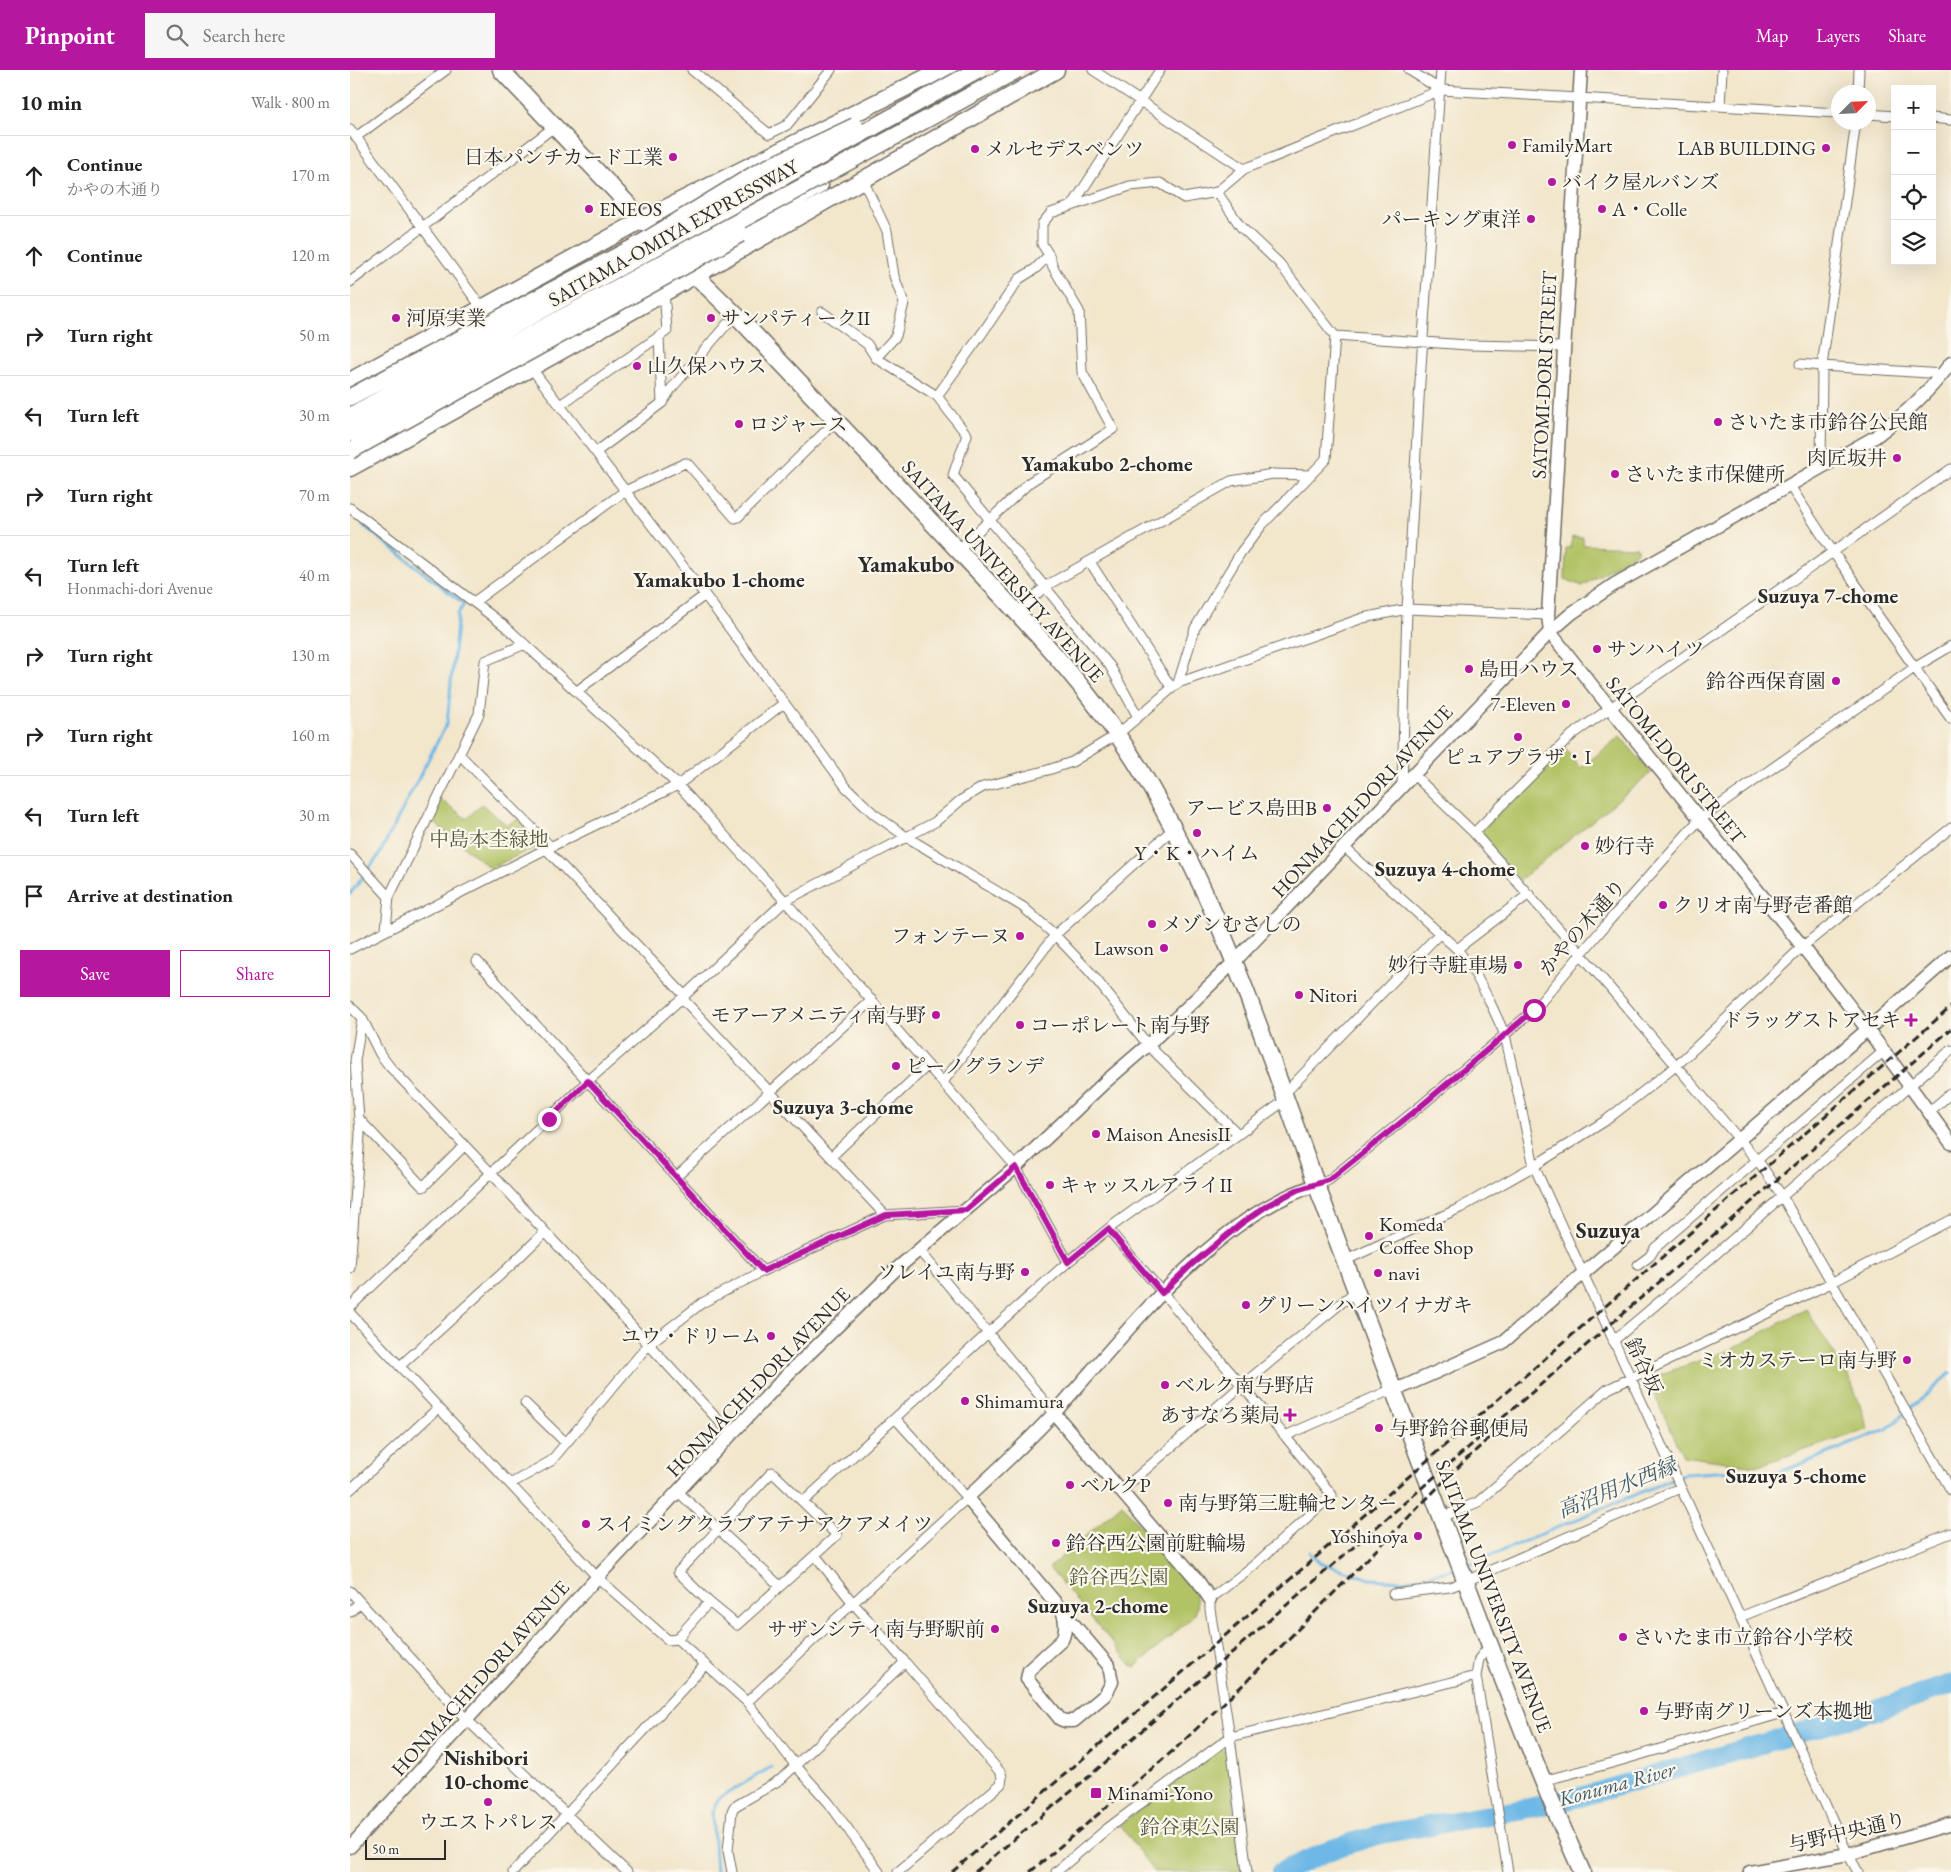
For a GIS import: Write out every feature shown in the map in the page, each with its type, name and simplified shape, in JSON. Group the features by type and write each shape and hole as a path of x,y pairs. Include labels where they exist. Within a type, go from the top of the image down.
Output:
{"highway":[{"name":"SAITAMA UNIVERSITY AVENUE","path":"500,70 694,274 736,315 1018,613 1073,677 1118,734 1174,828 1206,896 1286,1096 1393,1389 1543,1784 1582,1872"},
{"path":"351,378 642,220 941,70"},
{"path":"350,397 638,245 758,172 855,126 960,70"},
{"name":"SAITAMA-OMIYA EXPRESSWAY","path":"350,416 977,70"},
{"path":"984,70 695,236 1016,70"},
{"name":"SAITAMA-OMIYA EXPRESSWAY","path":"350,433 1016,70"},
{"path":"350,468 532,369 694,274 1056,70"},
{"path":"350,451 688,264 838,174 866,152"},
{"path":"350,416 408,388 639,266 350,433"}],"street":[{"path":"356,138 446,70"},
{"path":"692,70 769,134 787,125 831,70"},
{"path":"1093,70 1139,102 1244,169"},
{"path":"1072,206 1160,70"},
{"path":"1409,70 1441,90"},
{"path":"1402,788 1407,609 1441,70"},
{"name":"SATOMI-DORI STREET","path":"1581,70 1548,615 1550,632 1868,1029 1951,1143"},
{"path":"1720,106 1722,70"},
{"path":"1858,85 1859,70"},
{"path":"958,550 1030,482 1113,429 1082,372 1079,311 1042,244 1042,224 1051,213 1130,186 1160,183 1184,198 1217,192 1244,169 1441,90 1831,113"},
{"path":"1876,115 1891,116"},
{"path":"1936,118 1951,120"},
{"path":"350,282 554,127"},
{"path":"350,129 482,308"},
{"path":"1821,468 1822,366 1855,130"},
{"path":"863,180 887,232 894,276 904,303 896,336 876,358"},
{"path":"1175,685 1195,628 1241,552 1262,525 1326,459 1335,336 1280,263 1241,227 1217,192"},
{"path":"936,396 1019,279 1035,269 1049,255"},
{"path":"560,405 667,331 664,292"},
{"path":"822,312 867,344 876,358 936,396 967,435 953,475 1110,666 1138,717"},
{"path":"596,452 662,403 671,389 728,324"},
{"path":"1335,336 1468,345 1564,347"},
{"path":"659,337 662,403"},
{"path":"1800,364 1822,366 1949,367"},
{"name":"HONMACHI-DORI AVENUE","path":"350,1847 677,1491 830,1332 919,1250 1016,1167 1104,1083 1148,1045 1233,963 1550,632 1572,613 1615,584 1875,437 1928,393 1949,367"},
{"path":"532,369 704,595 846,787 874,814 905,836 1023,907 1091,973 1148,1045 1238,1134"},
{"path":"474,602 625,491 687,463 735,518 738,517 836,421"},
{"path":"1474,833 1572,735 1951,469"},
{"path":"1018,613 1044,587 1231,481 1273,474 1311,476"},
{"path":"1790,486 1832,552 1951,719"},
{"path":"350,508 506,626 678,785 785,901 1016,1167 1068,1262"},
{"path":"1090,562 1175,685"},
{"path":"577,691 704,595"},
{"path":"350,1307 588,1081 683,997 785,901 905,836 935,822 961,800 983,787 1072,762 1118,734 1175,685 1364,618 1407,609 1548,615"},
{"path":"386,929 389,897 479,714 485,661 524,644"},
{"name":"かやの木通り","path":"1317,1185 1329,1180 1534,1010 1699,820 1914,668 1951,646"},
{"path":"350,949 548,848 678,785 784,703"},
{"path":"459,754 548,848 831,1158 886,1215"},
{"path":"1414,775 1474,833 1529,894 1758,1162 1782,1196 1951,1490"},
{"path":"943,1082 1055,936 1174,828"},
{"path":"1346,1260 1460,1208 1534,1166 1605,1121 1676,1066 1802,946 1951,828"},
{"name":"鈴谷坂","path":"1345,848 1440,932 1475,974 1490,1000 1505,1035 1534,1166 1848,1854 1858,1872"},
{"path":"350,854 389,897"},
{"path":"1456,949 1529,894"},
{"path":"804,1502 1068,1262 1108,1229 1238,1134 1286,1096 1440,932"},
{"path":"1286,1436 1502,1344 1951,956"},
{"path":"477,961 763,1271"},
{"path":"676,1177 872,1000"},
{"path":"350,1006 362,1018 380,1054 390,1067 546,1232 732,1434"},
{"path":"350,1268 360,1135 355,1061 362,1018"},
{"path":"1613,1341 1951,1050"},
{"path":"1638,1265 1650,1256 1655,1248 1758,1162 1884,1051"},
{"path":"831,1158 928,1065"},
{"path":"1929,1112 1951,1093"},
{"path":"359,1119 423,1187 464,1146"},
{"path":"747,1702 966,1498 1054,1413 1162,1293 1191,1265 1242,1223 1268,1205 1297,1190 1317,1185"},
{"path":"510,1484 551,1461 649,1344 702,1303 763,1271 886,1215 966,1210"},
{"path":"1442,1518 1478,1502 1608,1390 1831,1283 1951,1220"},
{"path":"1108,1229 1286,1436 1332,1495 1253,1566 1210,1599"},
{"path":"400,1366 546,1232"},
{"path":"919,1250 1054,1413 1198,1581 1210,1599 1247,1872"},
{"path":"1121,1491 1357,1290"},
{"path":"350,1313 597,1577 668,1640 677,1638 709,1602"},
{"path":"526,1403 566,1443"},
{"path":"350,1490 438,1408"},
{"path":"895,1418 966,1498 1087,1639 1109,1666 1112,1682 1105,1695 1074,1721 1069,1722 1060,1719 1027,1679 1030,1670 1062,1640 1065,1634 1065,1619 1062,1610"},
{"path":"772,1472 804,1502 837,1534 737,1625 709,1602 678,1572 772,1472"},
{"path":"1394,1594 1450,1586 1463,1573 1677,1481"},
{"path":"677,1491 780,1586"},
{"path":"1740,1618 1951,1533"},
{"path":"815,1555 853,1603 1001,1773 1000,1784 898,1872"},
{"path":"350,1591 467,1720 627,1872"},
{"path":"350,1612 360,1602"},
{"path":"1062,1640 1072,1636 1087,1639"},
{"path":"677,1638 747,1702 796,1766 830,1803 879,1872"},
{"path":"1490,1645 1479,1658 1476,1676 1508,1872"},
{"path":"732,1872 728,1851 734,1807 781,1779 905,1662"},
{"path":"513,1872 705,1665"},
{"path":"1056,1872 1108,1828 1230,1737 1476,1676"},
{"path":"1543,1784 1784,1713"},
{"name":"与野中央通り","path":"1750,1872 1848,1854 1951,1824"}],"green space":[{"path":"1572,537 1583,537 1583,545 1637,547 1637,552 1582,586 1565,579 1566,548 1571,548"},
{"path":"1620,736 1651,773 1520,880 1479,836 1479,831 1565,748 1581,768"},
{"name":"中島本杢緑地","path":"440,799 467,819 481,804 507,825 520,818 543,844 490,868 431,820"},
{"path":"1806,1309 1850,1379 1869,1429 1756,1466 1683,1456 1647,1379 1730,1350"},
{"name":"鈴谷西公園","path":"1122,1504 1195,1593 1197,1603 1193,1617 1134,1668 1049,1568"},
{"name":"鈴谷東公園","path":"1219,1749 1228,1751 1240,1870 1238,1872 1154,1872 1120,1825"}],"waterway":[{"path":"350,894 379,855 447,723 458,614 464,604 363,525"},
{"name":"高沼用水西縁","path":"1466,1566 1684,1474 1732,1471 1763,1476 1774,1474 1812,1460 1887,1429 1951,1373"},
{"name":"高沼用水西縁","path":"1309,1552 1319,1562 1370,1579 1404,1581 1455,1569"},
{"name":"Konuma River","path":"1281,1872 1335,1848 1381,1834 1529,1808 1584,1796 1877,1710 1951,1684"},
{"path":"716,1872 712,1812 718,1799 771,1767"}],"railway":[{"path":"952,1872 1951,1007"},
{"path":"975,1872 1086,1779 1951,1029"},
{"path":"1030,1872 1175,1749 1247,1681 1454,1471 1490,1437"}],"place":[{"name":"FamilyMart","path":"1512,145"},
{"name":"LAB BUILDING","path":"1826,148"},
{"name":"メルセデスベンツ","path":"975,149"},
{"name":"日本パンチカード工業","path":"673,157"},
{"name":"バイク屋ルバンズ","path":"1552,182"},
{"name":"ENEOS","path":"589,209"},
{"name":"A・Colle","path":"1602,209"},
{"name":"パーキング東洋","path":"1531,219"},
{"name":"河原実業","path":"396,318"},
{"name":"サンパティークⅡ","path":"711,318"},
{"name":"山久保ハウス","path":"637,366"},
{"name":"さいたま市鈴谷公民館","path":"1718,422"},
{"name":"ロジャース","path":"739,424"},
{"name":"肉匠坂井","path":"1897,458"},
{"name":"さいたま市保健所","path":"1615,474"},
{"name":"サンハイツ","path":"1597,649"},
{"name":"島田ハウス","path":"1469,669"},
{"name":"鈴谷西保育園","path":"1836,681"},
{"name":"7-Eleven","path":"1566,704"},
{"name":"ピュアプラザ・Ⅰ","path":"1518,737"},
{"name":"アービス島田B","path":"1327,808"},
{"name":"Y・K・ハイム","path":"1197,833"},
{"name":"妙行寺","path":"1585,846"},
{"name":"クリオ南与野壱番館","path":"1663,905"},
{"name":"メゾンむさしの","path":"1152,924"},
{"name":"フォンテーヌ","path":"1020,936"},
{"name":"Lawson","path":"1164,948"},
{"name":"妙行寺駐車場","path":"1518,965"},
{"name":"Nitori","path":"1299,995"},
{"name":"モアーアメニティ南与野","path":"936,1015"},
{"name":"ドラッグストアセキ","path":"1911,1020"},
{"name":"コーポレート南与野","path":"1020,1025"},
{"name":"ピーノグランデ","path":"896,1066"},
{"name":"Maison AnesisⅡ","path":"1096,1134"},
{"name":"キャッスルアライⅡ","path":"1050,1185"},
{"name":"Komeda Coffee Shop","path":"1369,1236"},
{"name":"ソレイユ南与野","path":"1025,1272"},
{"name":"navi","path":"1378,1273"},
{"name":"グリーンハイツイナガキ","path":"1246,1305"},
{"name":"ユウ・ドリーム","path":"771,1336"},
{"name":"ミオカステーロ南与野","path":"1907,1360"},
{"name":"ベルク南与野店","path":"1165,1385"},
{"name":"Shimamura","path":"965,1401"},
{"name":"あすなろ薬局","path":"1290,1415"},
{"name":"与野鈴谷郵便局","path":"1379,1428"},
{"name":"ベルクP","path":"1070,1485"},
{"name":"南与野第三駐輪センター","path":"1168,1503"},
{"name":"スイミングクラブアテナアクアメイツ","path":"586,1524"},
{"name":"Yoshinoya","path":"1418,1536"},
{"name":"鈴谷西公園前駐輪場","path":"1056,1543"},
{"name":"サザンシティ南与野駅前","path":"995,1629"},
{"name":"さいたま市立鈴谷小学校","path":"1623,1637"},
{"name":"与野南グリーンズ本拠地","path":"1644,1711"},
{"name":"Minami-Yono","path":"1096,1793"},
{"name":"ウエストパレス","path":"488,1802"}],"district":[{"name":"Yamakubo 2-chome","path":"1107,464"},
{"name":"Yamakubo","path":"906,564"},
{"name":"Yamakubo 1-chome","path":"719,580"},
{"name":"Suzuya 7-chome","path":"1828,596"},
{"name":"Suzuya 4-chome","path":"1445,869"},
{"name":"Suzuya 3-chome","path":"843,1107"},
{"name":"Suzuya","path":"1608,1230"},
{"name":"Suzuya 5-chome","path":"1796,1476"},
{"name":"Suzuya 2-chome","path":"1098,1606"},
{"name":"Nishibori 10-chome","path":"486,1770"}],"route":[{"path":"549,1119 588,1081 763,1271 886,1215 966,1210 1016,1167 1068,1262 1108,1229 1162,1293 1218,1242 1268,1205 1297,1190 1329,1180 1414,1112 1534,1010"}]}
